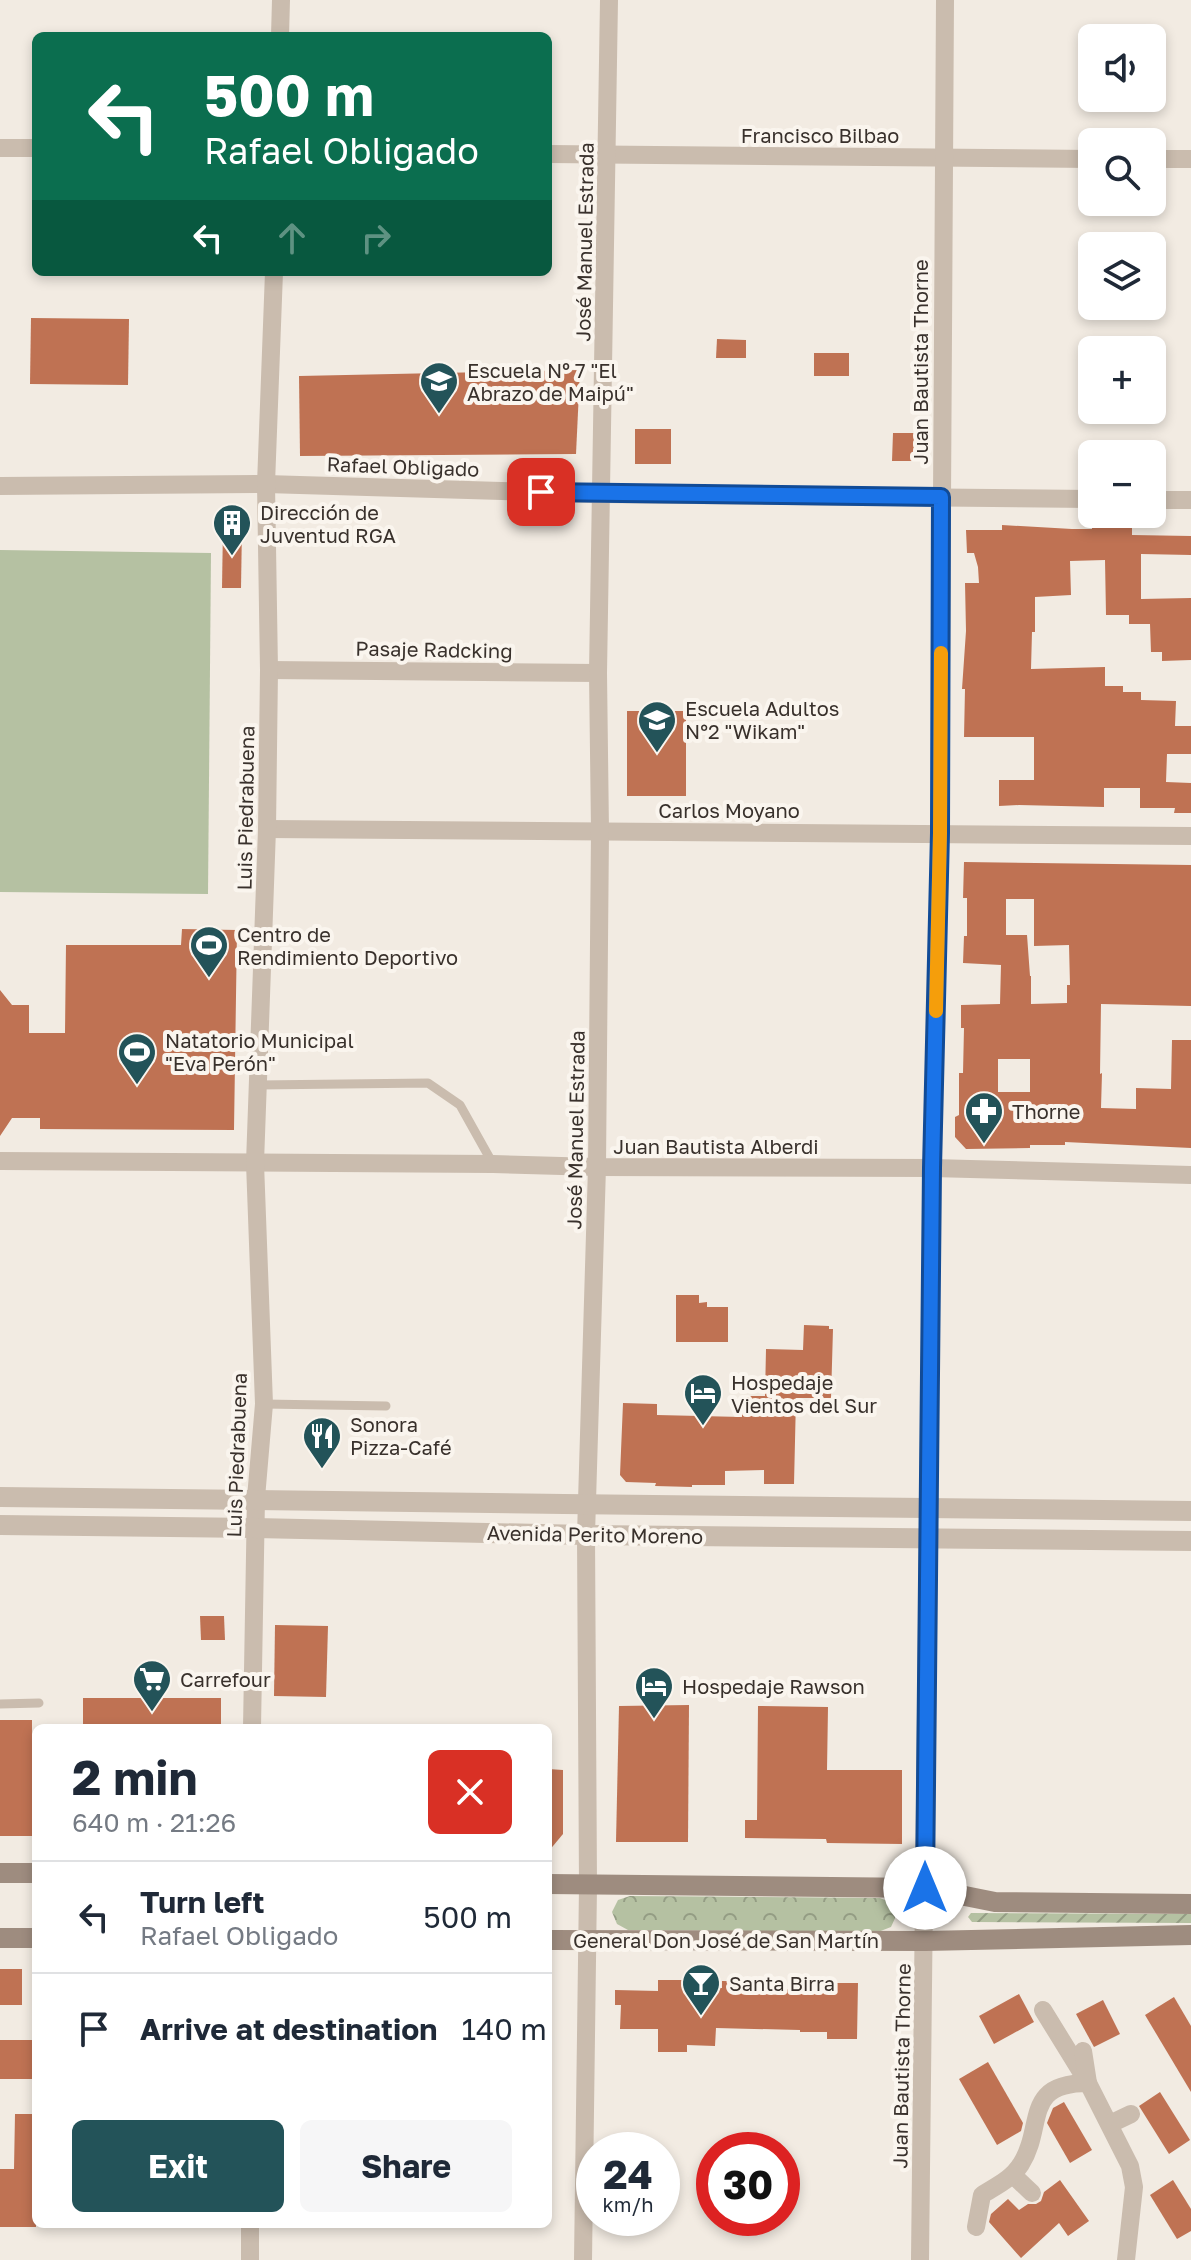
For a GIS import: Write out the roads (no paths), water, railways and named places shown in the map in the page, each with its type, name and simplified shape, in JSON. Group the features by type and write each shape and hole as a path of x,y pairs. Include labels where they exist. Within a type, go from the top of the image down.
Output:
{"main road":[{"path":"0,1873 32,1873"},
{"path":"552,1884 925,1888 995,1902 1191,1904"},
{"name":"General Don José de San Martín","path":"552,1940 925,1941 1191,1935"},
{"path":"0,1938 32,1938"}],"street":[{"path":"280,32 281,0"},
{"name":"José Manuel Estrada","path":"583,2260 588,1886 586,1535 597,1167 598,673 609,0"},
{"name":"Juan Bautista Thorne","path":"920,2260 932,1168 940,833 945,0"},
{"path":"0,148 32,148"},
{"name":"Francisco Bilbao","path":"552,154 1078,159"},
{"path":"1166,159 1191,159"},
{"name":"Luis Piedrabuena","path":"252,1724 256,1498 264,1404 255,1163 267,829 269,670 266,484 274,276"},
{"name":"Rafael Obligado","path":"0,486 266,484 602,494 1078,499"},
{"path":"1166,500 1191,500"},
{"name":"Pasaje Radcking","path":"269,670 598,673"},
{"name":"Carlos Moyano","path":"267,829 1191,836"},
{"name":"Juan Bautista Alberdi","path":"0,1161 932,1168 1191,1175"},
{"name":"Avenida Perito Moreno","path":"0,1497 1191,1511"},
{"name":"Avenida Perito Moreno","path":"0,1525 1191,1541"},
{"path":"1043,2010 1088,2083 1133,2175 1140,2204 1126,2260"},
{"path":"1083,2051 1088,2083"},
{"path":"976,2227 982,2195 1013,2175 1027,2155 1038,2107 1052,2092 1071,2083 1088,2083"},
{"path":"1110,2124 1131,2114"},
{"path":"1013,2175 1032,2193"},
{"path":"250,2228 250,2260"}],"lane":[{"path":"259,1085 428,1083 460,1105 493,1164"},
{"path":"264,1404 386,1406"},
{"path":"0,1704 39,1703"}],"place":[{"name":"Escuela Nº 7 \"El Abrazo de Maipú\"","path":"439,415"},
{"name":"Dirección de Juventud RGA","path":"232,557"},
{"name":"Escuela Adultos N°2 \"Wikam\"","path":"657,754"},
{"name":"Centro de Rendimiento Deportivo","path":"209,979"},
{"name":"Natatorio Municipal \"Eva Perón\"","path":"137,1086"},
{"name":"Thorne","path":"984,1145"},
{"name":"Hospedaje Vientos del Sur","path":"703,1427"},
{"name":"Sonora Pizza-Café","path":"322,1470"},
{"name":"Carrefour","path":"152,1713"},
{"name":"Hospedaje Rawson","path":"654,1720"},
{"name":"Santa Birra","path":"701,2017"}]}
